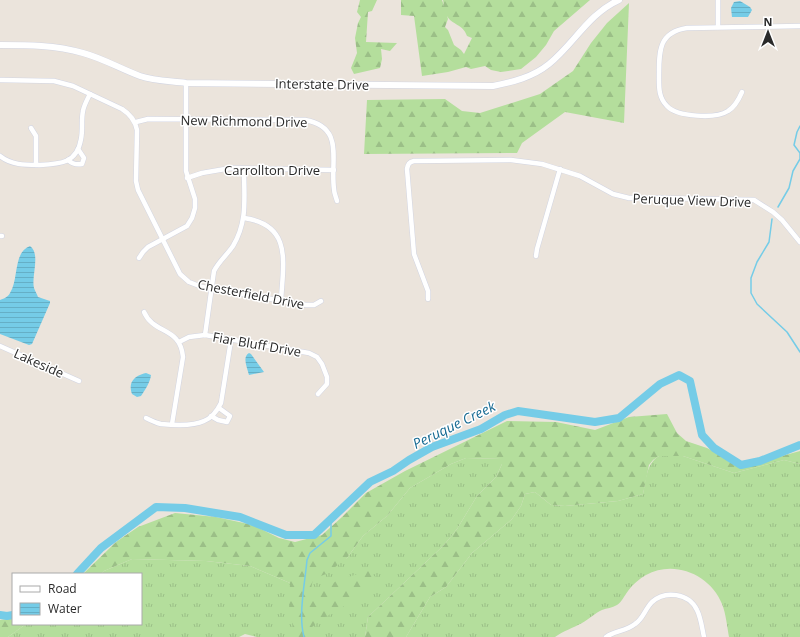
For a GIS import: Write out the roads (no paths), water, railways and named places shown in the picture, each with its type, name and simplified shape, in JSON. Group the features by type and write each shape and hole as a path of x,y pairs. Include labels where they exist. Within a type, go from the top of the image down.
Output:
{"main road":[{"name":"Interstate Drive","path":"0,45 44,45 82,52 141,76 186,83 493,86 513,82 534,74 544,68 592,18 619,0"}],"street":[{"path":"718,0 718,27"},
{"path":"742,92 736,104 730,110 717,115 686,115 677,113 666,105 661,97 659,86 660,51 666,39 673,33 682,29 800,26"},
{"path":"0,80 54,81 73,86 122,109 136,122"},
{"path":"139,258 148,247 187,226 192,218 195,208 195,199 186,171 186,83"},
{"path":"0,156 5,160 16,164 36,165 55,164 73,157 78,150 81,139 83,111 90,94"},
{"name":"New Richmond Drive","path":"136,122 148,119 305,120 313,122 322,127 330,135 333,143 334,189 337,201"},
{"name":"Chesterfield Drive","path":"136,122 136,180 138,190 180,274 188,282 212,289 306,305 314,305 321,301"},
{"path":"31,128 36,136 36,165"},
{"path":"68,160 72,164 82,164 84,158 78,150"},
{"name":"Peruque View Drive","path":"428,299 428,291 414,254 407,185 408,164 414,161 511,160 542,164 580,176 621,197 629,198 754,200 773,212 782,220 800,242"},
{"name":"Carrollton Drive","path":"188,178 216,170 231,168 334,170"},
{"path":"205,335 214,271 217,264 232,246 244,218 244,169"},
{"path":"536,256 560,169"},
{"path":"244,218 256,220 273,230 282,247 281,301"},
{"path":"144,312 147,319 152,324 169,332 179,342 182,350 183,357 172,424"},
{"name":"Fiar Bluff Drive","path":"179,342 189,337 205,335 309,353 317,357 322,364 327,378 327,384 318,394"},
{"path":"146,418 159,424 196,424 205,421 211,416 219,408 221,403 232,340"},
{"name":"Lakeside","path":"0,346 79,381"},
{"path":"211,416 218,420 227,422 230,416 219,408"},
{"path":"606,637 634,625 642,617 650,603 656,599 661,596 672,595 684,597 695,605 704,637"}],"water":[{"path":"740,1 752,10 748,17 732,17 731,8 734,2"},
{"path":"30,246 35,254 34,288 38,297 50,301 50,303 32,344 29,345 0,334 0,300 7,297 10,293 15,281 21,254"},
{"path":"249,353 264,372 249,375 245,360"},
{"path":"146,373 151,375 150,381 141,396 137,397 132,394 131,390 133,380"}],"waterway":[{"path":"778,207 789,188 793,171 800,159 800,153 794,145 800,126"},
{"path":"772,219 769,242 757,262 751,278 751,293 757,304 787,332 800,352"},
{"name":"Peruque Creek","path":"78,573 101,548 156,507 185,508 240,517 286,535 314,535 370,482 393,471 432,447 481,429 505,415 518,411 595,422 619,418 660,384 679,375 690,381 702,435 714,448 741,465 760,461 800,445"},
{"path":"304,637 302,628 302,599 307,560 310,553 331,536 331,519"},
{"name":"Peruque Creek","path":"0,615 12,615"}]}
